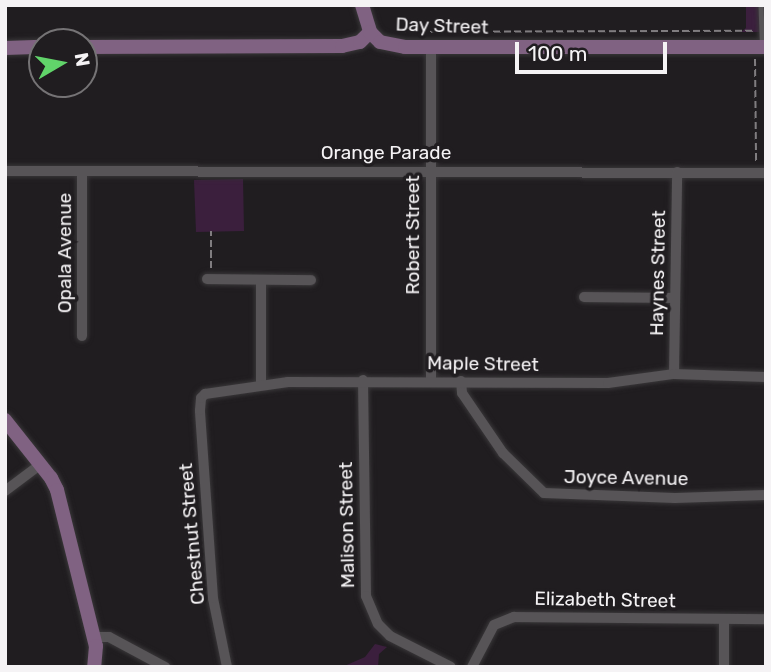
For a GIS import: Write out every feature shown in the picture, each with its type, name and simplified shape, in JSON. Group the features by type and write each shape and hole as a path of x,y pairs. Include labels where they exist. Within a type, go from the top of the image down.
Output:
{"street":[{"path":"362,5 370,32"},
{"name":"Day Street","path":"98,47 342,46 360,42 370,32 380,42 391,46 761,47"},
{"path":"5,48 28,47"},
{"name":"Robert Street","path":"431,47 431,381"},
{"name":"Orange Parade","path":"5,171 761,173"},
{"name":"Opala Avenue","path":"82,171 82,336"},
{"name":"Haynes Street","path":"674,374 677,172"},
{"path":"209,279 312,280"},
{"path":"261,280 261,385"},
{"path":"584,297 674,298"},
{"name":"Maple Street","path":"201,398 209,393 261,385 363,380 608,383 674,374 766,376"},
{"name":"Malison Street","path":"363,380 366,596 378,624 390,636 451,667"},
{"name":"Joyce Avenue","path":"461,381 462,393 503,453 544,493 675,498 766,495"},
{"name":"Chestnut Street","path":"201,398 213,598 227,667"},
{"path":"5,420 41,464 57,490 94,637 94,667"},
{"path":"5,491 41,464"},
{"name":"Elizabeth Street","path":"472,667 494,625 514,617 766,619"},
{"path":"724,619 724,667"},
{"path":"94,637 109,637 165,667"}],"lane":[{"path":"761,5 761,47"}],"path":[{"path":"392,35 414,31 762,31"},
{"path":"761,47 761,173"},
{"path":"209,279 211,232"}],"shaded area":[{"path":"746,5 766,5 766,32 741,32 746,28"},
{"path":"243,179 244,231 196,232 194,180"},
{"path":"375,644 387,647 379,654 378,667 342,667 365,657"}]}
